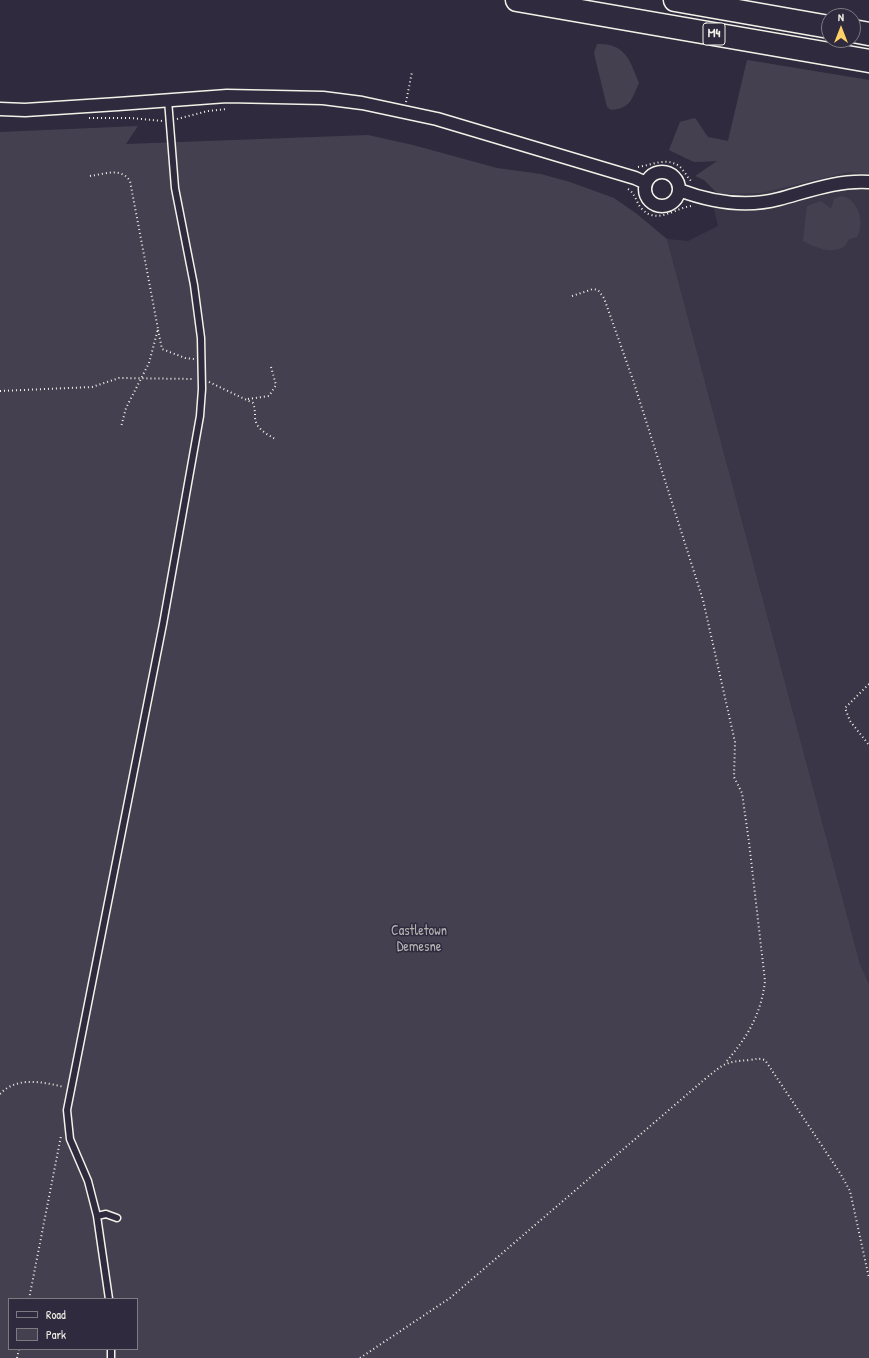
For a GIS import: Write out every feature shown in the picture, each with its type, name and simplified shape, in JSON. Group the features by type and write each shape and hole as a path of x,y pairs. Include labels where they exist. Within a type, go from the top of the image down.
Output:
{"highway":[{"name":"M4","path":"517,0 869,61"},
{"name":"M4","path":"675,0 821,26"}],"street":[{"path":"0,109 25,110 227,96 278,96 362,103 403,111 522,144 635,178 646,183"},
{"path":"662,171 667,172 676,178 679,190 674,202 660,206 650,202 647,198 645,188 646,183 652,174 662,171"},
{"path":"679,190 698,197 716,201 750,204 779,199 819,186 852,182 869,182"}],"lane":[{"path":"108,1298 97,1216 88,1181 70,1139 67,1110 70,1088 84,1028 166,609 200,416 202,359 198,311 175,188 171,121 168,99"},
{"path":"97,1216 106,1214 117,1218"}],"path":[{"path":"403,111 412,72"},
{"path":"86,118 131,118 171,121 208,111 230,108"},
{"path":"90,176 120,172 126,174 130,181 162,349 185,358 202,359"},
{"path":"623,186 630,190 644,211 651,214 668,215 684,207 696,207"},
{"path":"360,1358 450,1298 608,1161 725,1063 742,1044 763,1001 765,981 748,835 742,794 734,777 735,742 703,600 633,380 604,298 598,290 593,289 572,296"},
{"path":"121,427 126,408 149,363 158,329"},
{"path":"246,399 269,396 276,385 271,367"},
{"path":"0,391 92,387 119,378 202,379 253,403 255,407 256,421 261,430 275,439"},
{"path":"869,684 844,708 850,721 869,745"},
{"path":"725,1063 759,1058 765,1060 778,1079 850,1191 869,1278"},
{"path":"0,1094 7,1087 25,1082 43,1082 70,1088"},
{"path":"29,1298 67,1110"}],"shaded area":[{"path":"747,60 869,80 869,984 860,964 667,239 688,241 718,226 714,210 718,194 718,161 694,162 669,150 680,122 695,118 708,137 728,141"}],"green space":[{"path":"597,44 607,44 621,50 626,55 639,83 630,102 618,109 611,110 607,107 594,53"},
{"path":"747,60 869,80 869,174 848,172 761,193 718,194 704,180 695,176 717,161 694,162 669,150 680,122 695,118 708,137 728,141"},
{"name":"Castletown Demesne","path":"138,126 126,144 368,135 413,145 497,168 541,174 570,182 614,198 637,214 667,239 860,964 869,984 869,1358 0,1358 0,132"},
{"path":"841,196 852,201 859,212 860,225 857,237 849,239 845,246 834,250 824,250 803,241 807,206 821,201 831,209 834,199"}]}
